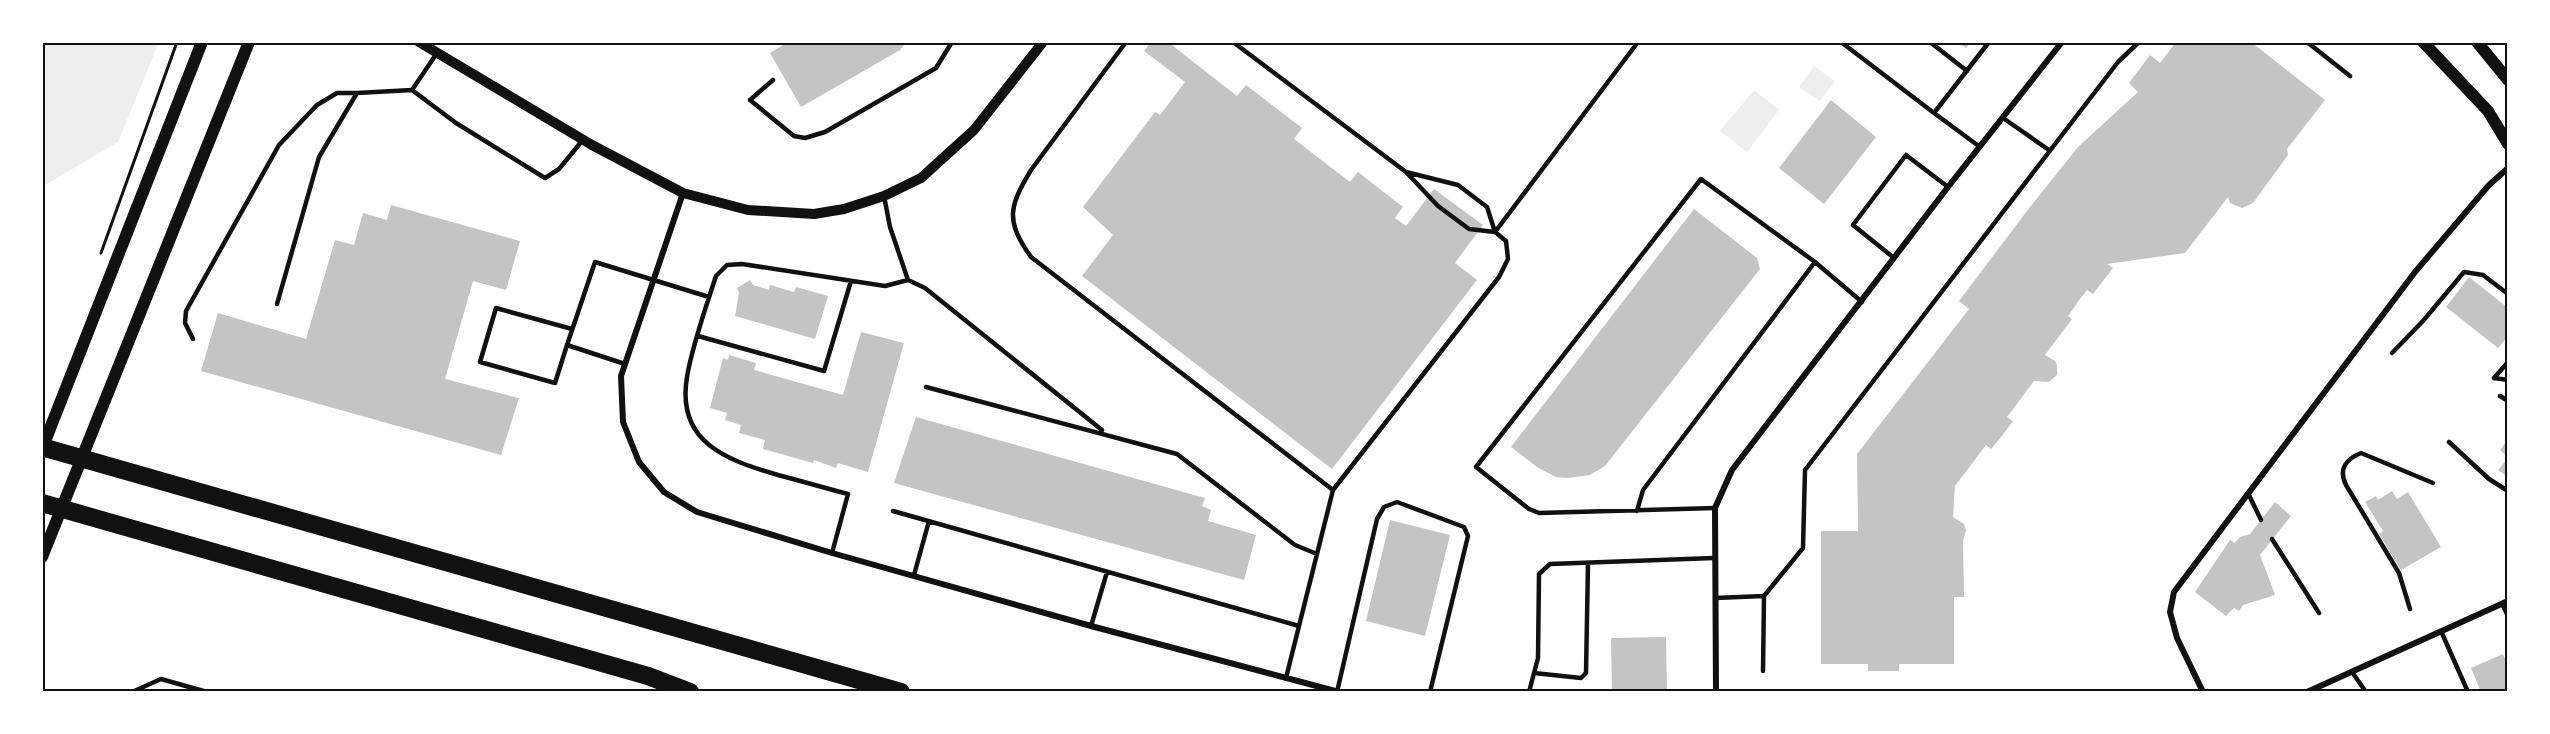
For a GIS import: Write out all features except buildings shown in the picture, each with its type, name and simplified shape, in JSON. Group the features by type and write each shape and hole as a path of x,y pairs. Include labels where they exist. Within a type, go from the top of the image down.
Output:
{"highway":[{"path":"42,448 901,692"},
{"path":"42,503 648,676 690,692"}],"main road":[{"path":"42,448 202,42"},
{"path":"42,557 249,42"},
{"path":"2423,42 2488,111 2508,144"},
{"path":"2477,42 2508,80"}],"street":[{"path":"419,42 582,140 683,193 748,210 814,214 844,209 885,196 921,178 961,144 986,117 1043,42"},
{"path":"1716,692 1715,508 1732,470 1862,302 1947,187 2062,42"},
{"path":"2203,692 2177,638 2170,612 2174,592 2415,272 2489,185 2508,168"},
{"path":"683,193 621,376 622,422 639,462 664,492 697,512 832,553 1338,692"},
{"path":"2307,692 2505,603"}],"lane":[{"path":"773,80 750,100 794,136 805,138 825,132 936,68 952,42"},
{"path":"1126,42 1018,191 1012,215 1015,235 1031,257 1333,490"},
{"path":"1233,42 1406,172 1438,206 1469,229 1495,232 1506,241 1508,259 1499,277 1333,490 1286,678"},
{"path":"1495,232 1638,42"},
{"path":"1841,42 1980,147"},
{"path":"1930,42 1967,71"},
{"path":"1934,114 1989,42"},
{"path":"1763,671 1764,596 1803,548 1805,470 2049,150 2118,62 2139,42"},
{"path":"2307,42 2350,76"},
{"path":"412,90 437,53"},
{"path":"193,339 185,323 186,311 279,145 317,105 337,93 412,90 456,123 545,178 559,169 582,140"},
{"path":"277,304 319,157 357,93"},
{"path":"2003,118 2049,150"},
{"path":"1895,258 1853,225 1906,155 1947,187"},
{"path":"1406,172 1458,185 1487,207 1495,232"},
{"path":"1715,508 1539,513 1529,509 1476,467 1701,179 1815,262 1862,302"},
{"path":"885,196 890,227 908,280"},
{"path":"572,329 496,308 480,362 555,383 595,262 709,297"},
{"path":"1637,511 1643,490 1815,262"},
{"path":"832,553 848,494 733,461 718,454 700,437 689,420 685,397 687,377 716,276 728,265 742,264 885,286 908,280 925,288 1105,433"},
{"path":"2392,353 2423,321 2464,272 2483,275 2508,294"},
{"path":"698,336 824,371 851,281"},
{"path":"567,345 625,364"},
{"path":"2508,362 2494,378 2508,380"},
{"path":"926,387 1177,454 1295,545 1317,554"},
{"path":"2500,396 2508,401"},
{"path":"2449,442 2489,479 2508,491"},
{"path":"2410,609 2399,573 2346,485 2342,476 2343,467 2350,458 2361,453 2433,483"},
{"path":"2248,492 2261,520"},
{"path":"1338,692 1377,519 1384,507 1397,502 1464,527 1468,536 1430,692"},
{"path":"893,511 1299,626"},
{"path":"914,575 929,521"},
{"path":"2272,539 2319,613"},
{"path":"1529,692 1538,658 1539,574 1550,564 1714,558"},
{"path":"1534,673 1581,678 1586,673 1588,562"},
{"path":"1091,626 1107,572"},
{"path":"1715,598 1764,596"},
{"path":"2505,603 2508,616"},
{"path":"2441,631 2468,692"},
{"path":"2352,672 2366,692"},
{"path":"132,692 161,679 207,692"}],"path":[{"path":"97,263 177,42"}],"shaded area":[{"path":"42,42 159,42 118,142 42,187"},
{"path":"1814,66 1835,81 1820,101 1799,87"},
{"path":"1754,90 1779,110 1747,152 1720,131"}]}
